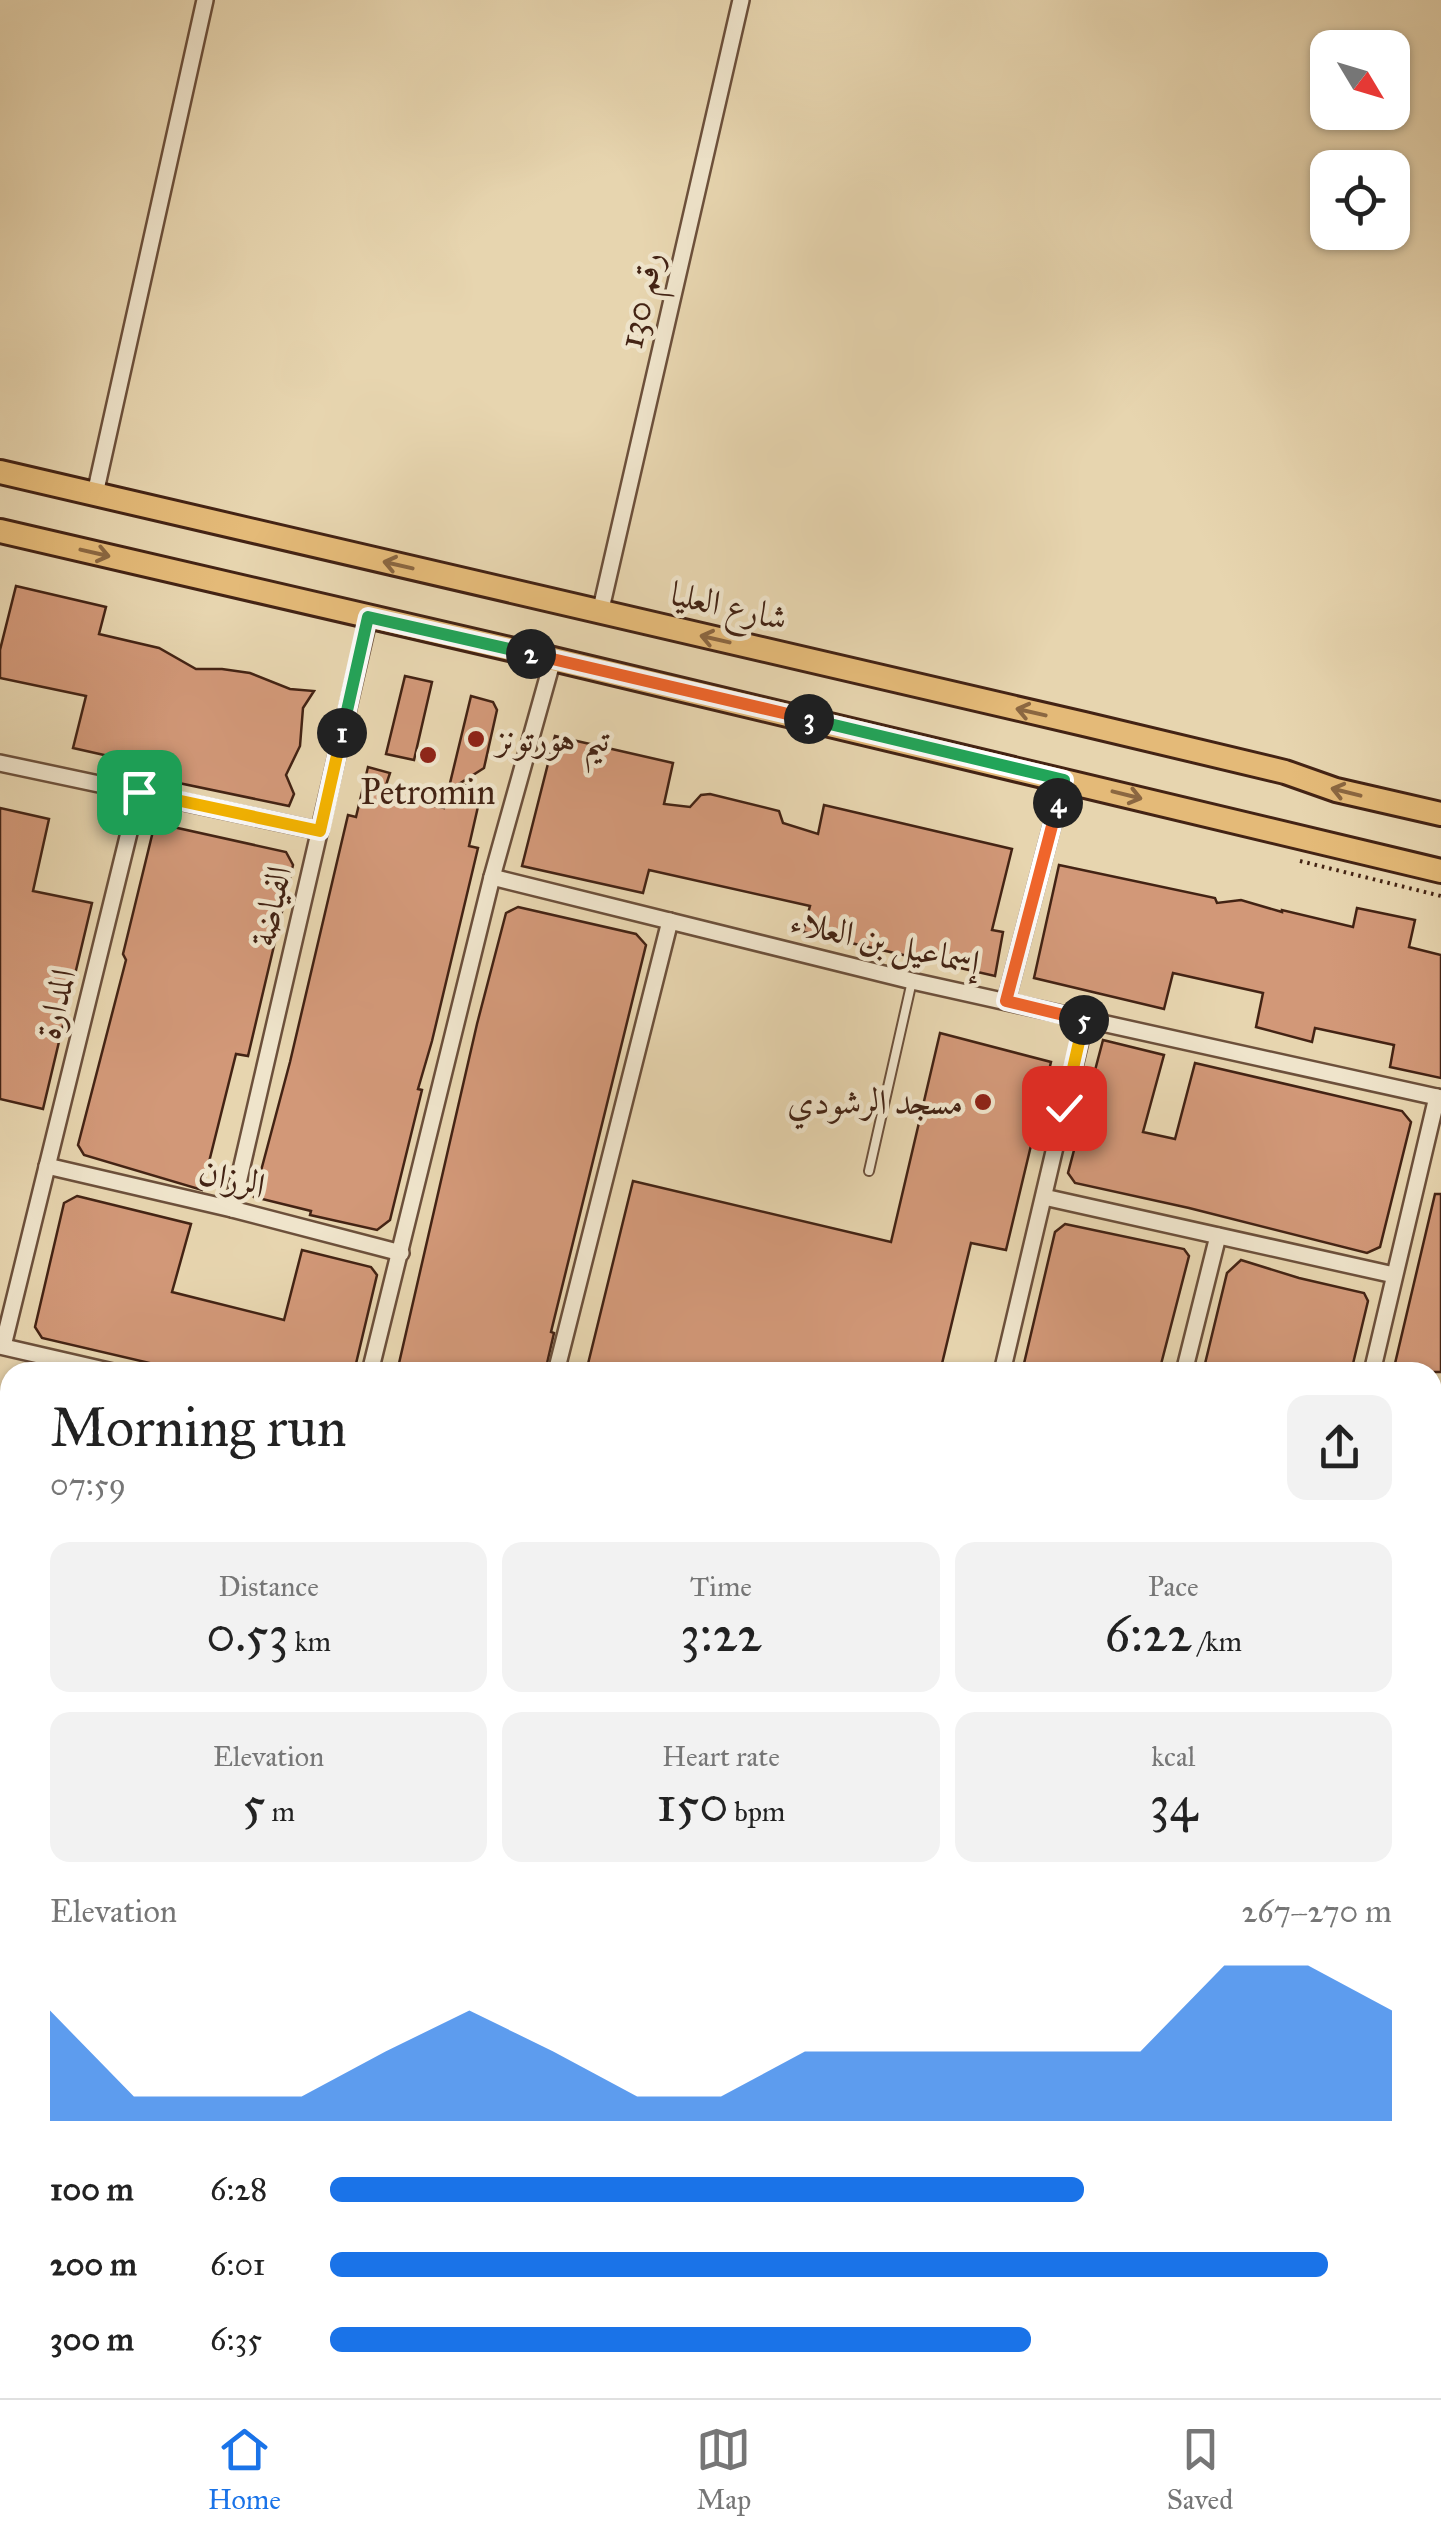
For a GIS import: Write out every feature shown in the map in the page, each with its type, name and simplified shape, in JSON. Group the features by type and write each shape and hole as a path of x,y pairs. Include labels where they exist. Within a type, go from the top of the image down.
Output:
{"main road":[{"name":"شارع العليا","path":"0,472 1084,724 1441,814"},
{"path":"0,531 1441,871"}],"street":[{"path":"95,494 205,0"},
{"name":"رقم 130","path":"600,613 740,0"},
{"name":"الفياضة","path":"232,1209 368,617"},
{"path":"373,1362 492,878 552,659"},
{"path":"0,764 320,831"},
{"path":"1006,1001 1064,780"},
{"name":"المدارة","path":"1,1346 139,792"},
{"name":"إسماعيل بن العلاء","path":"492,878 912,982 1439,1098"},
{"path":"559,1362 670,921"},
{"path":"1004,1362 1085,1020"},
{"path":"1374,1362 1439,1098"},
{"name":"الرزان","path":"48,1166 400,1253"},
{"path":"1044,1197 1394,1275"},
{"path":"1186,1362 1218,1236"},
{"path":"1,1346 71,1362"}],"lane":[{"path":"869,1171 912,982"}],"building":[{"path":"16,586 106,607 99,634 159,648 196,669 250,673 290,689 314,691 303,708 300,746 286,775 294,794 289,806 150,777 153,766 73,748 86,696 0,678 0,650"},
{"path":"405,676 432,682 414,760 386,754"},
{"path":"471,696 493,702 497,710 484,768 459,784 482,789 469,846 478,848 390,1220 377,1230 254,1197 348,815 356,817 368,767 390,773 386,785 394,797 444,808"},
{"path":"555,736 673,763 664,804 690,807 701,795 710,794 779,811 783,823 818,834 824,805 1012,849 992,930 1003,932 995,976 803,932 810,906 649,870 643,893 522,866"},
{"path":"0,808 49,819 33,891 92,903 43,1109 0,1099"},
{"path":"155,823 286,852 293,865 248,1056 236,1054 202,1190 84,1155 78,1145 126,960 123,954"},
{"path":"1059,865 1215,898 1217,903 1241,900 1353,927 1357,908 1415,920 1409,947 1441,955 1441,1078 1390,1067 1394,1045 1315,1028 1312,1042 1256,1027 1263,993 1173,973 1164,1009 1034,978"},
{"path":"518,907 636,934 646,945 551,1332 554,1333 547,1362 399,1362 477,1024 506,913"},
{"path":"940,1033 1051,1062 1006,1250 971,1243 942,1362 588,1362 633,1181 891,1242"},
{"path":"1103,1040 1164,1055 1143,1132 1175,1139 1195,1063 1402,1111 1411,1122 1380,1247 1367,1253 1075,1183 1068,1173"},
{"path":"1435,1194 1441,1194 1441,1362 1395,1362"},
{"path":"77,1196 191,1224 172,1292 284,1320 302,1250 371,1267 377,1275 356,1362 145,1362 42,1338 35,1327 64,1203"},
{"path":"1065,1224 1184,1249 1189,1256 1162,1362 1024,1362 1055,1232"},
{"path":"1241,1260 1364,1293 1368,1301 1353,1362 1205,1362 1227,1273"}],"place":[{"name":"تيم هورتونز","path":"476,739"},
{"name":"Petromin","path":"428,755"},
{"name":"مسجد الرشودي","path":"983,1102"}],"route":[{"path":"139,792 320,831 368,617 1064,780 1006,1001 1085,1020 1064,1108"}]}
